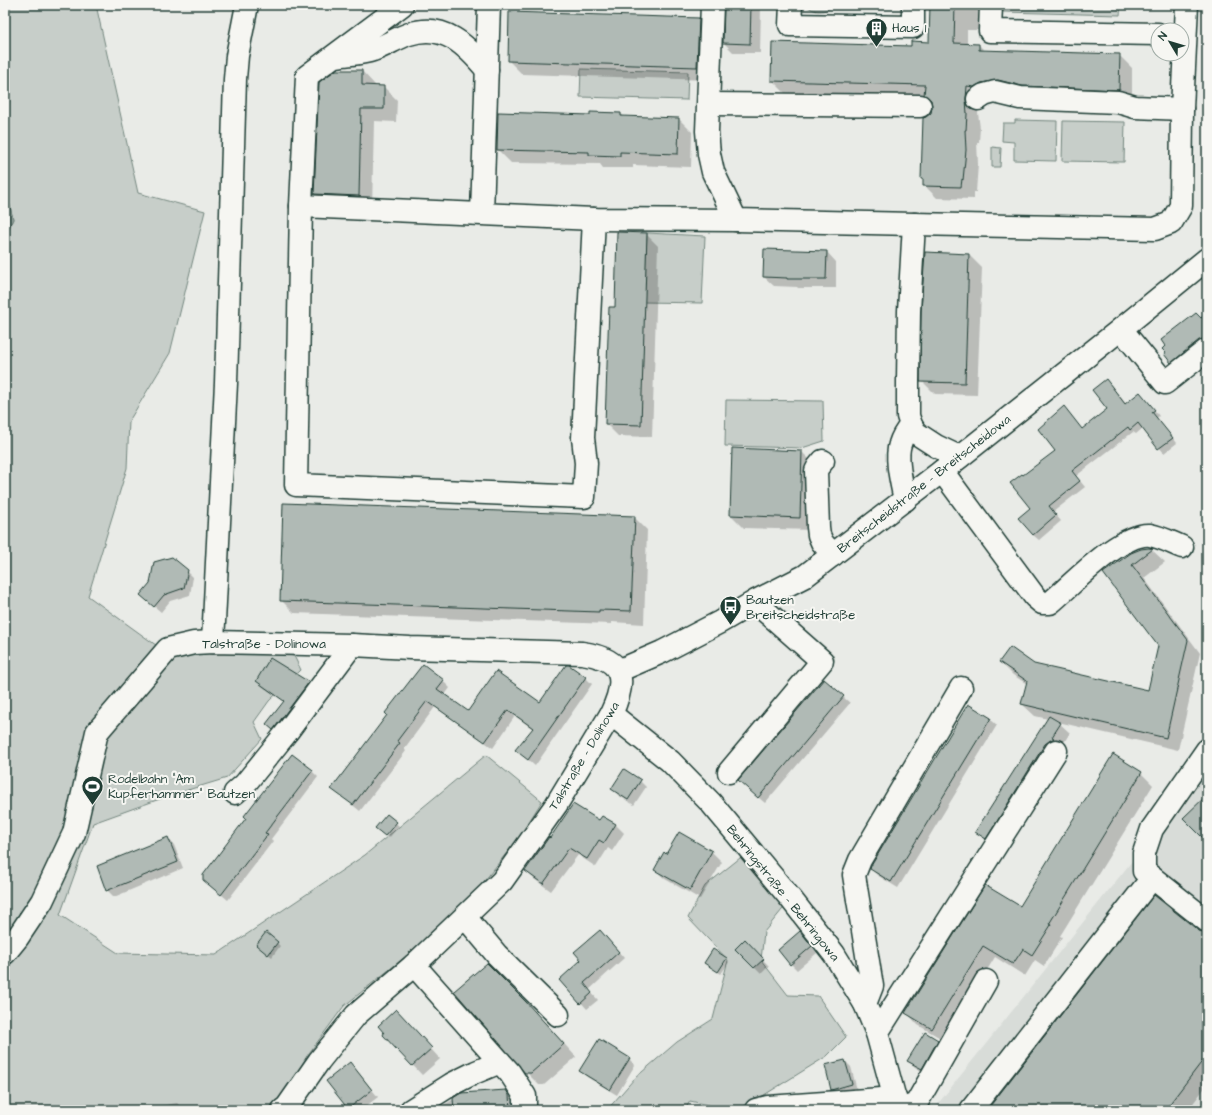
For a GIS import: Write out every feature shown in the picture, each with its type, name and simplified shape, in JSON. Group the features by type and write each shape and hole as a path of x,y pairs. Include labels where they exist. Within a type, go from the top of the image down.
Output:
{"street":[{"path":"213,642 226,391 237,56 247,5"},
{"path":"402,5 307,76 301,206 296,485 584,497 586,463 583,438 594,219"},
{"path":"482,213 489,5"},
{"path":"712,5 707,131 709,154 713,172 736,220"},
{"path":"791,5 790,25 913,27 914,5"},
{"path":"991,5 990,31 1150,34"},
{"path":"1185,22 1187,5"},
{"path":"333,56 372,51 410,34 423,31 436,32 447,35 466,47 487,70"},
{"path":"301,206 594,219 736,220 1155,229 1171,223 1181,206 1183,62"},
{"path":"978,99 984,95 995,92 1020,98 1118,102 1134,107 1182,109"},
{"path":"709,104 920,106"},
{"path":"914,224 908,373 908,416 916,433 936,446 959,457"},
{"name":"Breitscheidstraße - Breitscheidowa","path":"618,671 662,652 805,576 905,500 1121,330 1207,259"},
{"path":"1121,330 1165,383 1207,350"},
{"path":"905,500 899,470 899,445 911,425"},
{"path":"823,461 816,472 818,527 822,542 833,555"},
{"path":"942,471 1034,597 1042,603 1050,603 1099,559 1130,539 1149,535 1182,547"},
{"path":"729,772 822,661 763,609 756,601"},
{"name":"Talstraße - Dolinowa","path":"5,953 18,937 42,901 74,832 97,732 168,649 194,643 213,642 582,653 597,655 615,665 618,671 620,689 611,714 556,805 502,881 414,965 356,1015 319,1060 283,1110"},
{"name":"Talstraße - Dolinowa","path":"235,794 245,784 287,732 352,645"},
{"path":"865,1004 872,986 854,875 860,860 961,688"},
{"name":"Behringstraße - Behringowa","path":"611,714 670,761 710,803 791,899 834,954 865,1004 877,1033 898,1106"},
{"path":"1207,750 1152,828 1144,853 1144,871 1207,921"},
{"path":"877,1033 1056,751"},
{"path":"971,1110 1152,878"},
{"path":"465,917 497,955 558,1015"},
{"path":"414,965 510,1073 524,1096 525,1110"},
{"path":"756,1110 768,1107 898,1106 916,1104 986,981"},
{"path":"411,1110 452,1084 500,1062"}],"shaded area":[{"path":"5,5 96,5 138,193 205,211 170,353 129,421 127,468 88,596 160,648 90,729 67,830 35,896 5,941 5,236 13,219 5,185 5,136 9,101 5,71"},
{"path":"806,5 834,5 827,10 816,11 812,10"},
{"path":"1003,5 1121,5 1120,15 1003,12"},
{"path":"581,69 688,72 687,100 580,97"},
{"path":"5,72 9,100 5,134"},
{"path":"1015,120 1057,121 1056,161 1014,160 1014,142 1002,141 1003,123 1015,123"},
{"path":"1063,121 1125,122 1124,162 1062,161"},
{"path":"992,147 1001,148 1000,167 992,167"},
{"path":"5,186 13,219 5,236"},
{"path":"647,233 705,236 702,303 644,302"},
{"path":"726,400 823,401 824,441 802,448 725,446"},
{"path":"193,648 249,648 294,656 301,670 269,701 254,722 262,739 227,778 168,796 93,823 60,915 118,953 216,955 365,855 486,755 542,801 520,836 478,889 405,957 344,1006 307,1056 281,1101 268,1110 5,1110 5,960 104,740 166,658"},
{"path":"1207,760 1207,1110 933,1110 1156,831"},
{"path":"750,850 791,899 764,932 761,960 788,995 818,996 846,1037 827,1056 740,1110 731,1110 690,1101 685,1110 607,1110 635,1078 677,1042 713,1019 728,960 688,918 705,886"}],"building":[{"path":"724,5 751,5 750,44 723,43"},
{"name":"Haus 1","path":"930,5 955,5 954,43 979,44 979,50 1120,54 1119,90 1022,86 998,80 981,83 974,87 967,86 967,114 965,130 966,150 961,187 923,186 923,179 921,179 923,118 931,113 932,107 931,100 924,95 925,85 771,81 772,42 911,46 911,41 929,42"},
{"path":"509,12 699,18 697,67 508,61"},
{"path":"336,70 362,70 362,85 384,86 384,109 361,109 359,196 314,194 319,82"},
{"path":"498,112 590,115 590,112 621,113 621,116 679,118 678,154 620,152 620,156 589,155 589,152 497,150"},
{"path":"617,232 647,233 641,425 605,424 609,307 615,307"},
{"path":"764,249 827,251 826,279 787,279 763,277"},
{"path":"925,252 969,254 965,383 920,382 921,311"},
{"path":"1196,313 1201,318 1207,313 1207,338 1199,340 1171,363 1164,354 1166,353 1162,349 1165,346 1161,340"},
{"path":"1106,379 1125,404 1140,392 1155,410 1152,412 1173,438 1158,449 1138,423 1130,430 1128,427 1072,471 1080,481 1049,506 1056,515 1033,535 1018,518 1030,508 1010,483 1055,451 1038,429 1064,406 1082,429 1107,409 1092,390"},
{"path":"732,448 802,451 800,518 730,515"},
{"path":"283,503 635,516 631,611 599,610 599,612 280,601"},
{"path":"1149,548 1153,549 1132,565 1188,640 1166,738 1021,704 1027,681 999,662 1010,647 1034,664 1148,690 1158,646 1103,573 1131,553"},
{"path":"172,557 188,570 184,588 164,595 154,607 140,595 150,583 154,562"},
{"path":"270,658 309,682 273,730 266,724 284,701 256,681"},
{"path":"423,664 444,680 437,689 468,711 496,671 540,702 566,665 569,665 586,677 528,760 515,750 533,728 508,710 485,742 427,701 397,741 400,743 353,805 331,789 387,715 385,713"},
{"path":"824,679 844,696 758,798 738,780"},
{"path":"968,704 991,718 891,882 870,869 871,866"},
{"path":"1049,716 1061,723 1052,737 1054,738 1045,744 986,839 975,832"},
{"path":"292,754 313,770 265,833 268,834 221,895 203,880 203,875 246,818 244,816"},
{"path":"1113,754 1142,772 1049,924 1051,925 1032,955 1023,949 1013,964 983,946 932,1029 905,1013 985,885 1020,906"},
{"path":"624,769 641,780 628,800 611,789"},
{"path":"1207,795 1207,842 1183,818"},
{"path":"573,804 599,820 602,816 616,824 604,843 599,840 587,859 569,848 543,884 525,871"},
{"path":"387,814 397,822 385,836 375,828"},
{"path":"679,832 712,851 690,890 654,870 664,852 666,854"},
{"path":"168,837 178,862 106,891 97,866"},
{"path":"1154,895 1199,931 1207,933 1207,1055 1165,1110 987,1110"},
{"path":"600,930 619,952 584,983 592,993 580,1004 559,980 581,960 574,952"},
{"path":"800,931 812,946 790,965 778,950"},
{"path":"266,932 278,942 268,955 256,945"},
{"path":"745,939 764,959 754,968 735,949"},
{"path":"713,949 727,958 718,972 704,963"},
{"path":"487,963 526,1002 564,1044 531,1073 525,1073 454,991"},
{"path":"396,1009 432,1048 412,1066 383,1035 384,1033 378,1026"},
{"path":"925,1032 938,1040 922,1069 907,1061"},
{"path":"599,1039 630,1058 610,1090 579,1071"},
{"path":"845,1060 852,1084 831,1090 825,1065"},
{"path":"350,1062 372,1090 348,1109 326,1081"},
{"path":"506,1090 509,1095 510,1110 454,1110 453,1098 461,1093"}],"place":[{"name":"Haus 1","path":"876,48"},
{"name":"Bautzen Breitscheidstraße","path":"730,626"},
{"name":"Rodelbahn \"Am Kupferhammer\" Bautzen","path":"93,806"}]}
